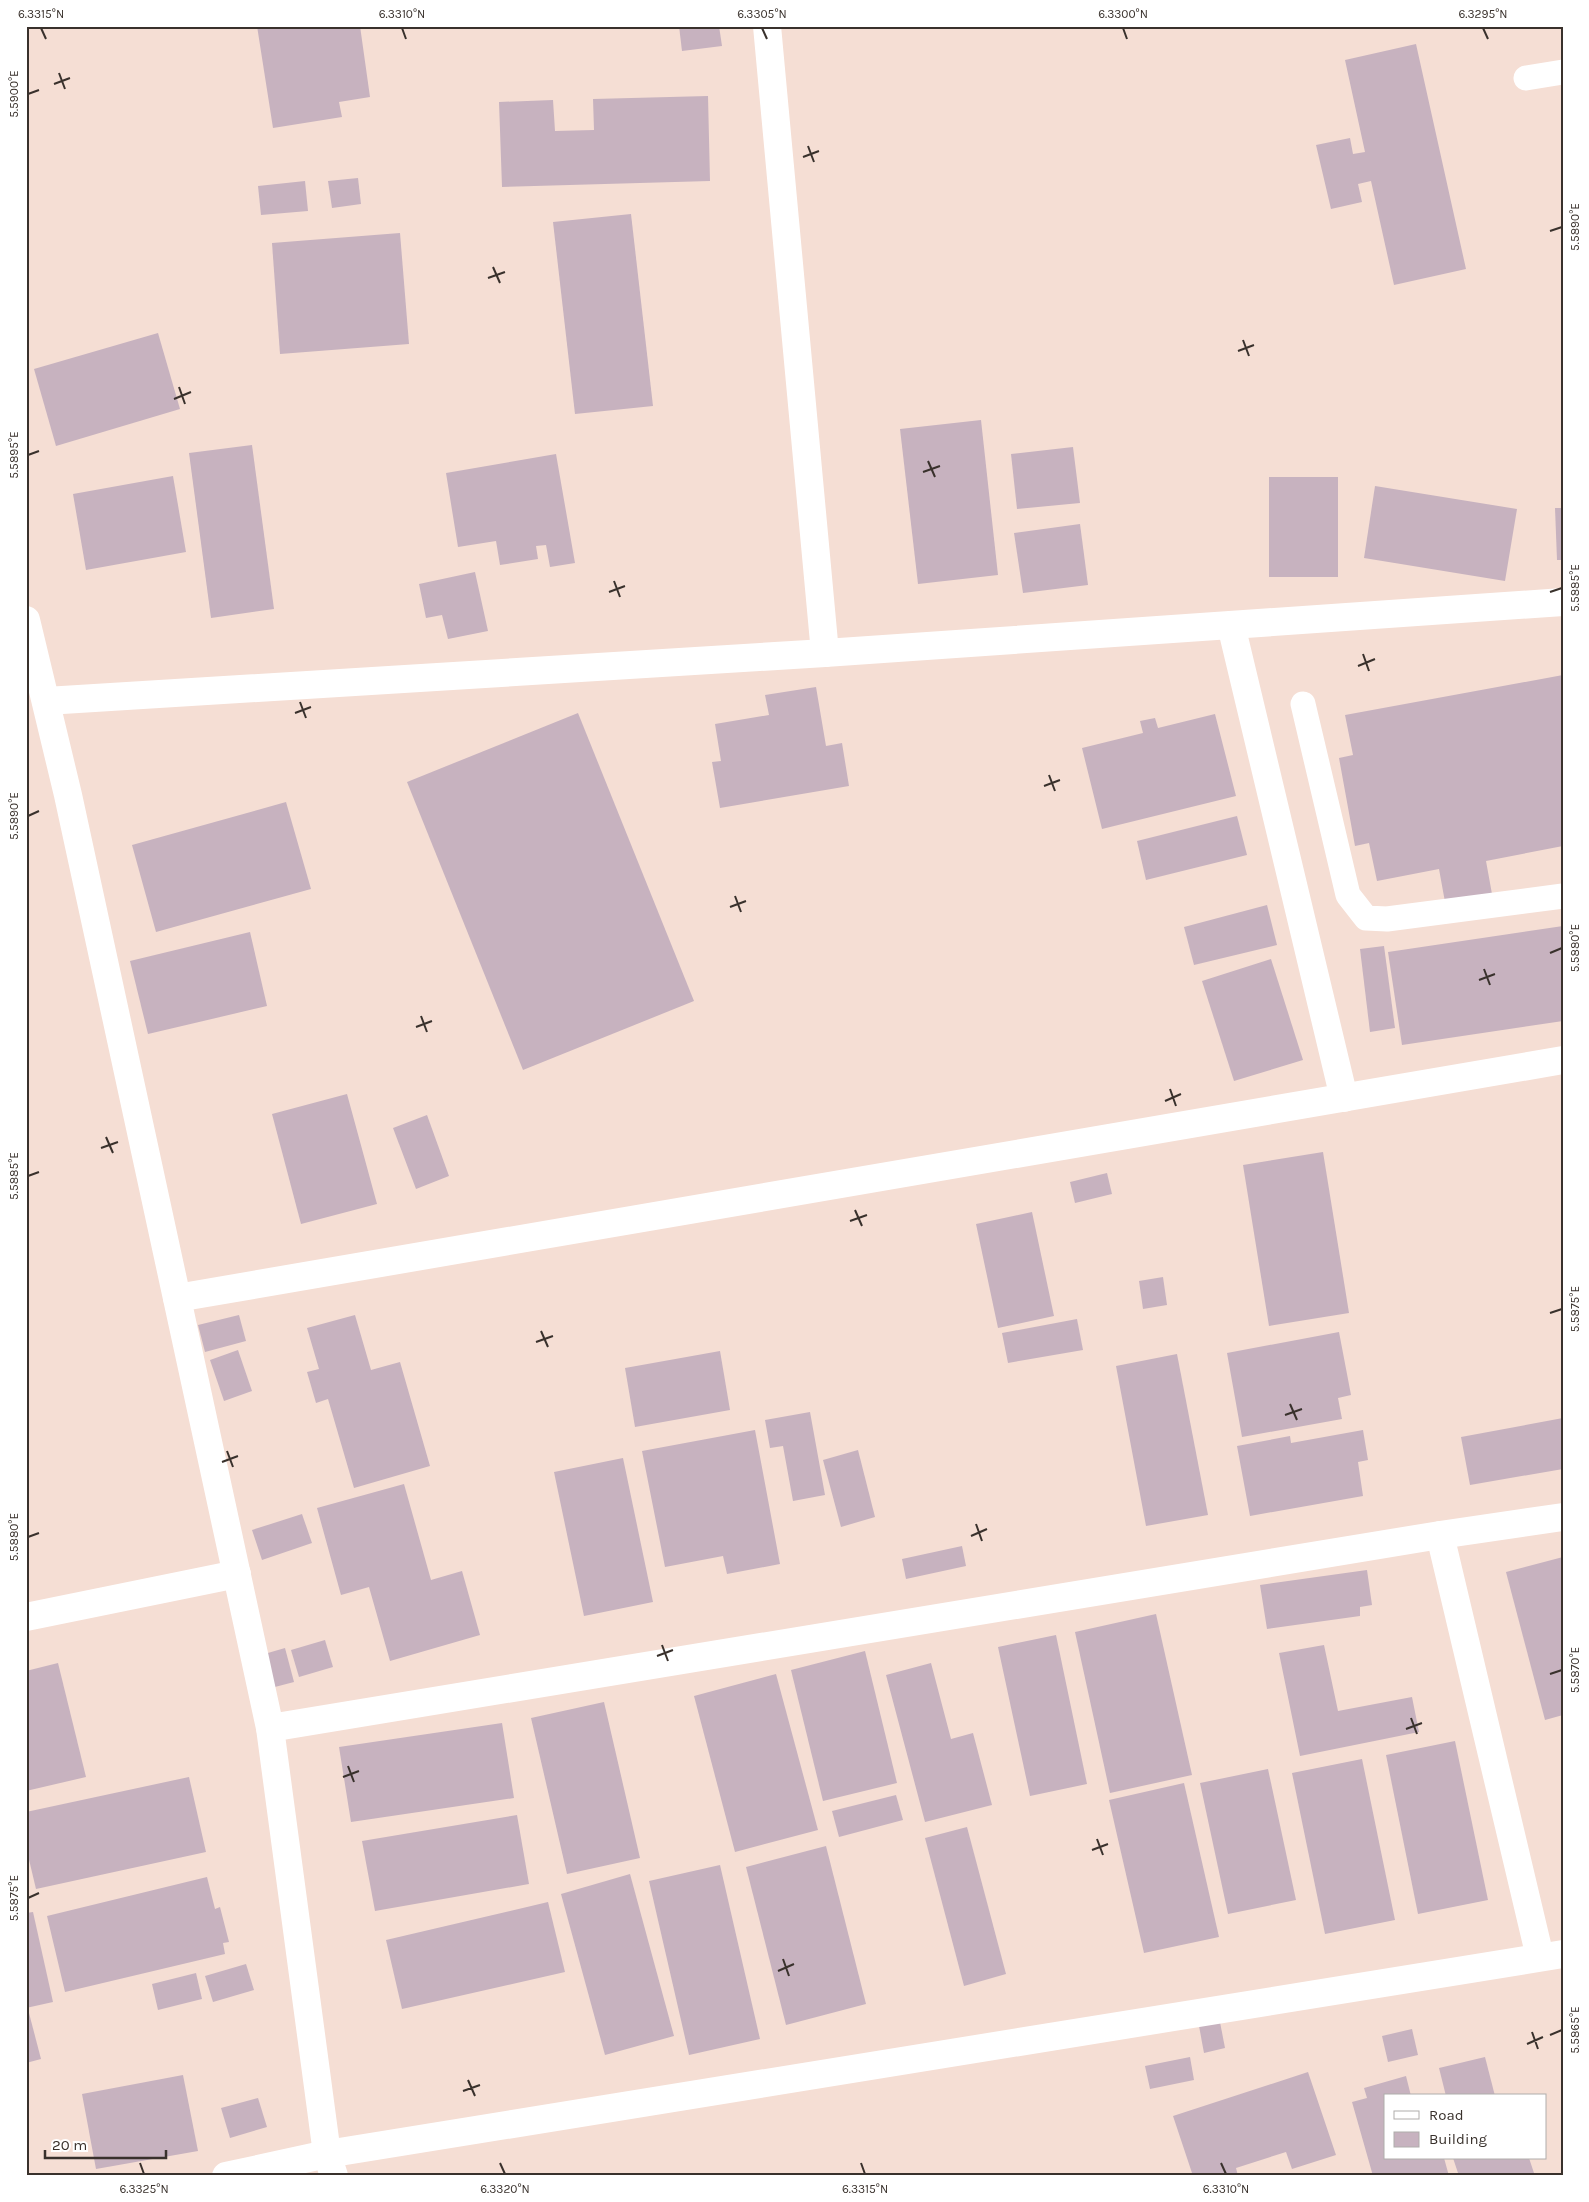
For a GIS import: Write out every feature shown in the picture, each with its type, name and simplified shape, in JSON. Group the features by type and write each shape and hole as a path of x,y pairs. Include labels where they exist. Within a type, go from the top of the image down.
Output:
{"street":[{"path":"767,26 825,652"},
{"path":"46,700 825,652 1563,602"},
{"path":"26,620 46,700 270,1728 330,2165"},
{"path":"1232,625 1344,1098"},
{"path":"177,1298 1563,1060"},
{"path":"270,1728 1440,1535 1563,1517"},
{"path":"226,2176 330,2165 1552,1955 1440,1535"},
{"path":"26,1617 237,1574"}],"lane":[{"path":"1526,78 1563,72"},
{"path":"1303,704 1348,896 1366,918 1387,919 1563,896"}],"building":[{"path":"257,26 360,26 370,97 339,102 342,117 273,128"},
{"path":"679,26 719,26 722,46 682,51"},
{"path":"1416,44 1466,269 1394,285 1371,181 1358,184 1362,202 1331,209 1316,145 1350,138 1353,154 1365,152 1345,60"},
{"path":"708,96 710,181 502,187 499,102 553,100 555,131 594,130 593,99"},
{"path":"358,178 361,204 332,208 328,181"},
{"path":"305,181 308,211 261,215 258,186"},
{"path":"631,214 653,406 575,414 553,222"},
{"path":"400,233 409,344 280,354 272,243"},
{"path":"158,333 180,409 56,446 34,369"},
{"path":"981,420 998,575 918,584 900,429"},
{"path":"252,445 274,609 211,618 189,453"},
{"path":"1073,447 1080,503 1017,509 1011,454"},
{"path":"556,454 575,563 550,567 546,545 536,546 538,559 500,565 496,541 458,547 446,473"},
{"path":"173,476 186,552 86,570 73,494"},
{"path":"1269,477 1338,477 1338,577 1269,577"},
{"path":"1375,486 1517,509 1505,581 1364,558"},
{"path":"1555,508 1563,508 1563,560 1557,560"},
{"path":"1080,524 1088,585 1023,593 1014,533"},
{"path":"475,572 488,631 448,639 442,615 426,618 419,584"},
{"path":"1563,675 1563,846 1486,861 1492,894 1445,902 1439,869 1377,881 1369,843 1355,846 1339,758 1353,755 1345,715"},
{"path":"816,687 826,746 842,743 849,786 720,808 712,762 721,761 715,724 769,715 765,695"},
{"path":"578,713 694,1001 523,1070 407,782"},
{"path":"1215,714 1236,796 1102,829 1082,748 1143,733 1140,721 1155,718 1158,728"},
{"path":"286,802 311,889 156,932 132,845"},
{"path":"1237,816 1247,855 1146,880 1137,841"},
{"path":"1267,905 1277,945 1194,965 1184,927"},
{"path":"1563,926 1563,1021 1402,1045 1388,952"},
{"path":"250,932 267,1006 148,1034 130,961"},
{"path":"1384,946 1395,1028 1370,1032 1360,949"},
{"path":"1271,959 1303,1060 1234,1081 1202,981"},
{"path":"347,1094 377,1204 301,1224 272,1114"},
{"path":"427,1115 449,1176 416,1189 393,1128"},
{"path":"1323,1152 1349,1313 1269,1326 1243,1165"},
{"path":"1107,1173 1112,1194 1075,1203 1070,1182"},
{"path":"1032,1212 1054,1316 998,1328 976,1224"},
{"path":"1163,1277 1167,1305 1143,1309 1139,1281"},
{"path":"239,1315 246,1341 205,1352 198,1325"},
{"path":"355,1315 371,1370 400,1362 430,1466 354,1488 328,1399 316,1403 307,1372 319,1369 307,1328"},
{"path":"1077,1319 1083,1350 1008,1363 1002,1333"},
{"path":"1339,1332 1351,1395 1338,1398 1342,1419 1242,1437 1227,1353"},
{"path":"238,1350 252,1391 224,1401 210,1360"},
{"path":"720,1351 730,1410 635,1427 625,1368"},
{"path":"1177,1354 1208,1515 1146,1526 1116,1366"},
{"path":"810,1412 825,1495 793,1501 783,1446 770,1448 765,1420"},
{"path":"1563,1418 1563,1469 1470,1485 1461,1437"},
{"path":"755,1430 780,1564 727,1574 723,1556 665,1567 642,1451"},
{"path":"1363,1430 1368,1460 1358,1462 1363,1496 1250,1516 1237,1446 1290,1436 1291,1443"},
{"path":"858,1450 875,1517 841,1527 823,1460"},
{"path":"623,1458 653,1602 584,1616 554,1472"},
{"path":"404,1484 431,1580 462,1571 480,1635 390,1661 369,1587 341,1595 317,1508"},
{"path":"302,1514 312,1543 262,1560 252,1530"},
{"path":"962,1546 966,1566 906,1579 902,1559"},
{"path":"1563,1557 1563,1715 1545,1720 1506,1572"},
{"path":"1367,1570 1372,1605 1360,1607 1360,1616 1267,1629 1260,1585"},
{"path":"1156,1614 1192,1775 1110,1793 1075,1632"},
{"path":"1056,1635 1087,1784 1030,1796 998,1647"},
{"path":"325,1640 333,1667 299,1677 291,1650"},
{"path":"1324,1645 1338,1711 1412,1697 1419,1732 1300,1756 1279,1653"},
{"path":"285,1648 294,1682 271,1688 261,1655"},
{"path":"865,1651 897,1783 823,1801 791,1670"},
{"path":"58,1663 86,1777 26,1791 26,1671"},
{"path":"931,1663 951,1739 973,1733 992,1805 925,1822 886,1675"},
{"path":"776,1674 818,1830 735,1852 694,1696"},
{"path":"604,1702 640,1858 567,1874 531,1718"},
{"path":"502,1723 514,1798 351,1822 339,1747"},
{"path":"1455,1741 1488,1900 1418,1914 1386,1755"},
{"path":"1362,1759 1395,1920 1325,1934 1292,1773"},
{"path":"1268,1769 1296,1900 1228,1914 1200,1783"},
{"path":"189,1777 206,1852 36,1889 26,1847 26,1812"},
{"path":"1184,1783 1219,1937 1144,1953 1109,1800"},
{"path":"896,1795 903,1820 839,1837 832,1811"},
{"path":"517,1815 529,1884 375,1911 362,1841"},
{"path":"967,1827 1006,1974 964,1986 925,1838"},
{"path":"826,1846 866,2004 786,2025 746,1867"},
{"path":"720,1865 760,2039 689,2055 649,1881"},
{"path":"630,1874 674,2036 605,2055 561,1894"},
{"path":"207,1877 215,1909 220,1907 229,1942 223,1943 225,1954 65,1992 47,1916"},
{"path":"548,1902 565,1972 402,2009 386,1940"},
{"path":"33,1912 53,2002 26,2008 26,1913"},
{"path":"246,1964 254,1990 213,2002 205,1976"},
{"path":"196,1973 202,1999 158,2010 152,1984"},
{"path":"29,2013 41,2059 26,2063 26,2014"},
{"path":"1220,2022 1225,2048 1204,2053 1199,2026"},
{"path":"1412,2029 1418,2055 1388,2062 1382,2036"},
{"path":"1190,2057 1194,2080 1150,2089 1145,2066"},
{"path":"1485,2057 1494,2094 1446,2094 1439,2068"},
{"path":"1308,2072 1336,2155 1292,2169 1286,2152 1236,2168 1238,2176 1193,2176 1173,2116"},
{"path":"183,2075 198,2151 96,2169 82,2094"},
{"path":"1406,2076 1410,2094 1384,2094 1384,2160 1445,2160 1449,2176 1373,2176 1352,2102 1367,2098 1364,2088"},
{"path":"258,2098 267,2127 230,2138 221,2108"},
{"path":"1454,2160 1530,2160 1535,2176 1459,2176"}]}
